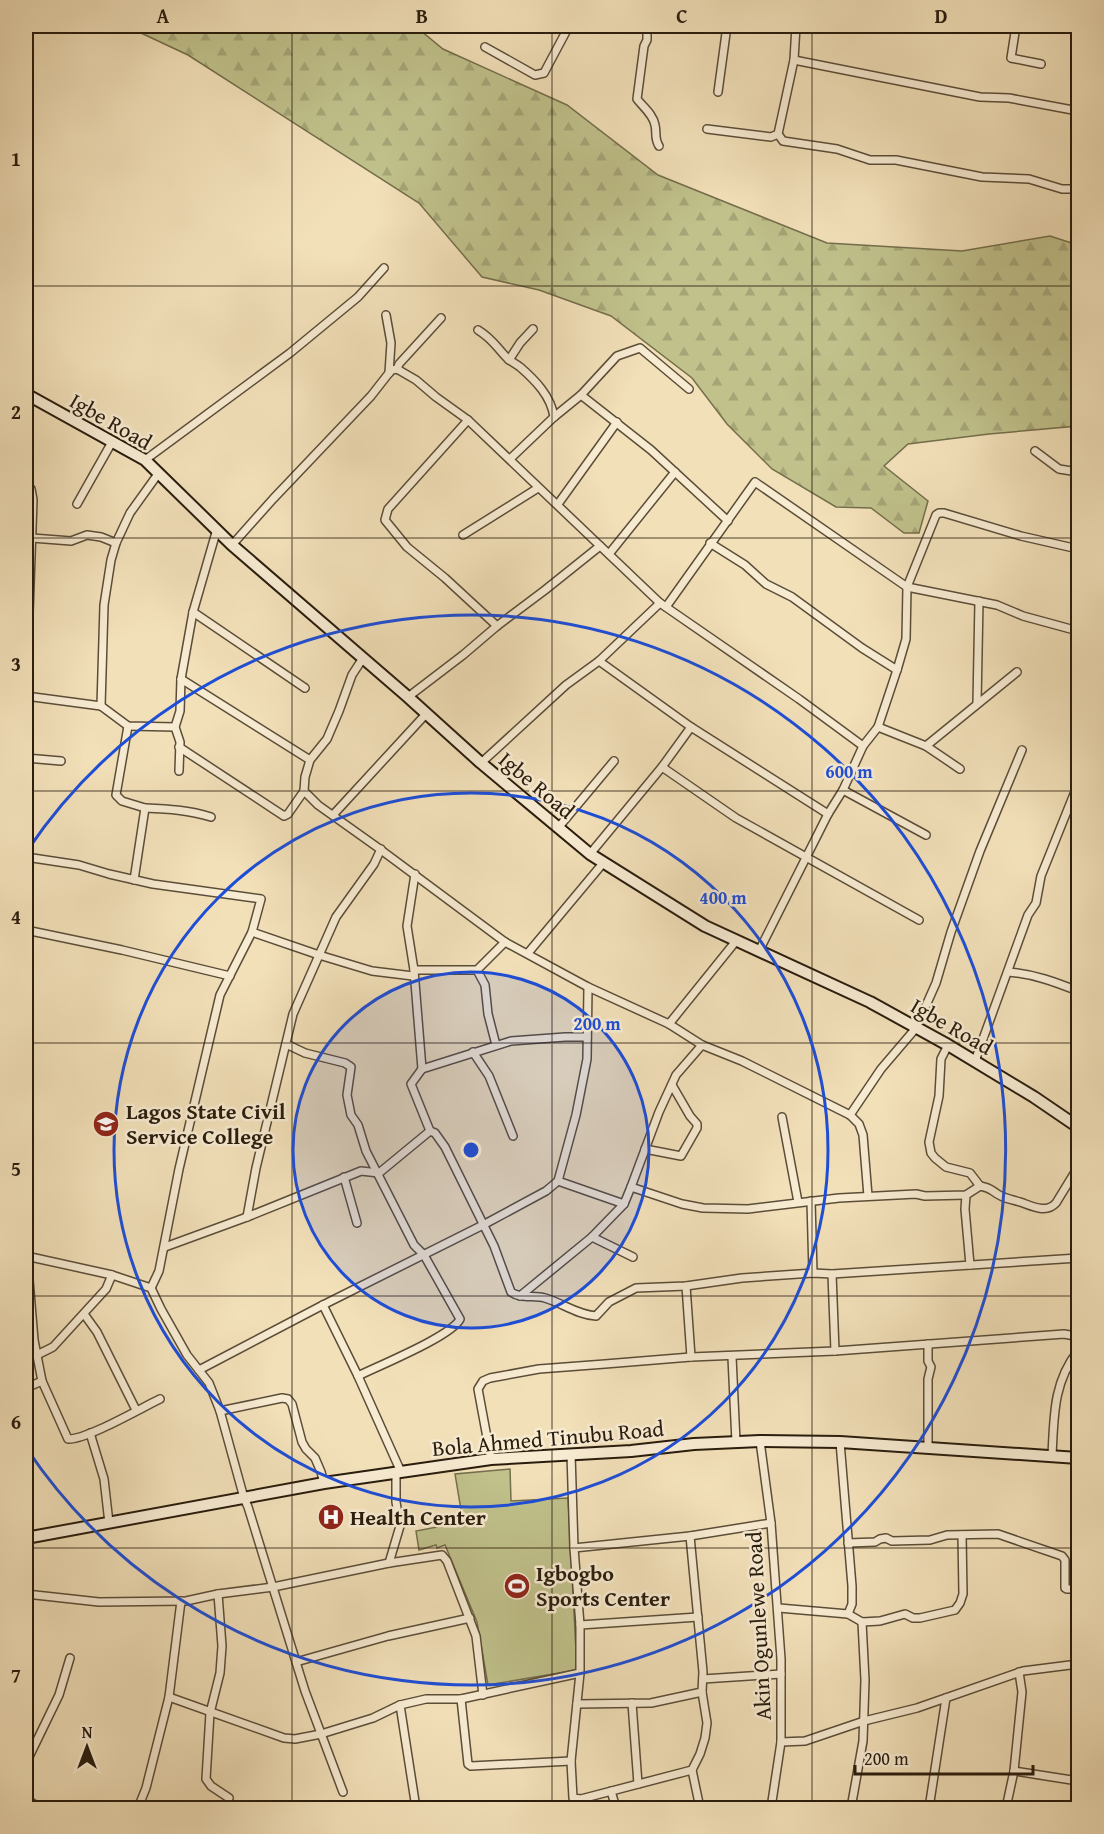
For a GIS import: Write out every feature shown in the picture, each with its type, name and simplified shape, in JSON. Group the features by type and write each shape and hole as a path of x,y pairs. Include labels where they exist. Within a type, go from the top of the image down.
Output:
{"street":[{"path":"485,47 535,75 540,75 544,73 569,26"},
{"path":"718,92 727,26"},
{"path":"796,26 794,60 778,134 783,141 837,149 870,160 896,160 982,177 1029,179 1062,189 1078,187"},
{"path":"1016,26 1011,58 1041,64"},
{"path":"1053,26 1078,30"},
{"path":"646,27 647,40 644,46 637,99 646,108 655,125 658,146"},
{"path":"794,60 980,97 1009,98 1078,111"},
{"path":"707,129 771,137 778,134"},
{"path":"145,460 290,353 358,297 384,268"},
{"path":"386,315 391,343 389,373"},
{"path":"397,369 441,318"},
{"path":"509,360 533,329"},
{"path":"478,330 492,338 509,360 531,378 547,397 553,408 554,417"},
{"path":"510,459 581,394 617,356 640,348 689,389"},
{"path":"232,544 371,396 389,373 397,369 416,380 435,398 468,420 663,605 863,746"},
{"name":"Igbe Road","path":"26,394 145,460 232,544 408,697 480,763 590,854 705,926 870,1002 948,1045 1078,1127"},
{"path":"581,394 675,472 728,521"},
{"path":"468,420 388,509 385,520 407,547 445,578 496,626"},
{"path":"558,504 617,422"},
{"path":"77,504 112,442"},
{"path":"1035,451 1059,469 1078,472"},
{"path":"609,554 675,472"},
{"path":"101,706 104,605 111,560 130,513 158,474"},
{"path":"480,763 566,685 599,661 663,605 755,482 907,587 1001,606 1023,616 1078,631"},
{"path":"26,484 33,496 26,696 101,706 128,726 175,727"},
{"path":"463,535 538,488"},
{"path":"759,951 828,814 843,790 863,746 878,727 906,639 907,587 934,518 941,512 1022,536 1078,549"},
{"path":"179,771 179,737 175,727 180,711 181,679 194,612 217,529"},
{"path":"32,538 70,541 87,535 116,543"},
{"path":"710,543 745,565 766,584 792,597 862,648 897,670"},
{"path":"408,697 600,546"},
{"path":"977,703 979,601"},
{"path":"194,612 305,688"},
{"path":"178,747 284,816 288,814 304,791 310,760 327,738 352,675 363,658"},
{"path":"599,661 691,727 828,814"},
{"path":"926,746 1017,672"},
{"path":"181,679 310,760"},
{"path":"333,815 426,714"},
{"path":"128,726 116,795 122,801 145,808 174,809 211,818"},
{"path":"590,854 662,767 691,727"},
{"path":"878,727 926,746 960,769"},
{"path":"850,1115 881,1069 916,1028 936,983 951,932 980,851 1022,750"},
{"path":"26,758 61,760"},
{"path":"558,828 614,760"},
{"path":"662,767 736,818 919,921"},
{"path":"975,1061 1028,915 1036,903 1041,876 1078,784"},
{"path":"843,790 926,835"},
{"path":"304,791 318,805 506,942 588,987 669,1024 702,1045 742,1061 850,1115 860,1124 863,1135 868,1196"},
{"path":"134,880 145,808"},
{"path":"247,1217 256,1168 293,1014 336,917 374,864 381,849"},
{"path":"26,857 79,865 134,880 261,899 252,932 220,995 179,1169 165,1247 159,1271 151,1288"},
{"path":"528,953 604,862"},
{"path":"415,874 408,926 422,1069"},
{"path":"26,930 230,976"},
{"path":"252,932 372,970 413,973 477,970 506,942"},
{"path":"669,1024 736,941"},
{"path":"477,970 484,985 496,1045"},
{"path":"1008,972 1045,978 1078,991"},
{"path":"200,1370 483,1225 546,1191 558,1180 576,1116 587,1059 588,987"},
{"path":"587,1037 565,1036 511,1041 422,1069 412,1080 411,1088 430,1131 435,1133 445,1148 494,1246 511,1292 520,1296 545,1298 587,1315 596,1316 609,1302 636,1288 686,1286 742,1278 813,1273 832,1274 1078,1258"},
{"path":"286,1044 305,1053 351,1067 347,1095 351,1115 358,1125 366,1151 414,1245 424,1255 459,1316 460,1322 457,1325 358,1376"},
{"path":"520,1296 592,1237 624,1204 676,1074 702,1045"},
{"path":"948,1045 941,1059 939,1096 928,1142 934,1158 946,1167 970,1173 980,1186 990,1188 999,1195 1029,1206 1049,1208 1056,1203 1078,1167"},
{"path":"473,1052 489,1076 513,1136"},
{"path":"645,1149 681,1156 697,1128 697,1124 672,1085"},
{"path":"782,1117 798,1202"},
{"path":"165,1247 361,1171 379,1173 430,1131"},
{"path":"344,1178 357,1222"},
{"path":"558,1180 624,1204"},
{"path":"631,1187 682,1204 704,1208 748,1209 868,1196 966,1195 980,1186"},
{"path":"966,1195 970,1265"},
{"path":"811,1201 813,1273"},
{"path":"592,1237 633,1257"},
{"path":"160,1400 90,1433 72,1440 68,1439 42,1381 34,1340 26,1256 112,1275 151,1288 187,1355 209,1383 220,1411 244,1498 305,1691 344,1792"},
{"path":"832,1274 835,1351"},
{"path":"37,1355 53,1347 84,1314 106,1289 112,1275"},
{"path":"686,1286 691,1357"},
{"path":"323,1305 358,1376 398,1472 396,1502 400,1526 389,1563"},
{"path":"84,1314 97,1332 136,1410"},
{"path":"491,1459 478,1395 478,1389 483,1381 539,1370 691,1357 835,1351 1064,1334 1077,1337"},
{"path":"928,1344 928,1361 931,1367 928,1379 928,1448"},
{"path":"1052,1456 1055,1402 1060,1384 1078,1350"},
{"path":"732,1357 736,1442"},
{"path":"26,1388 42,1381"},
{"path":"220,1411 282,1398 288,1399 292,1404 304,1445 315,1458 324,1483"},
{"path":"90,1433 104,1479 109,1523"},
{"name":"Bola Ahmed Tinubu Road","path":"26,1538 324,1483 491,1459 760,1441 840,1442 1078,1458"},
{"name":"Akin Ogunlewe Road","path":"760,1441 779,1608 781,1674 781,1742 771,1809"},
{"path":"840,1442 852,1600 848,1614"},
{"path":"571,1454 574,1548 580,1625 580,1673 571,1761 573,1798 581,1799 692,1770"},
{"path":"574,1548 690,1536 771,1523"},
{"path":"848,1543 875,1542 886,1538 892,1541 930,1540 941,1535 998,1534 1062,1557 1065,1560 1065,1588 1078,1589"},
{"path":"779,1608 848,1614 862,1622 880,1621 905,1614 913,1618 920,1618 955,1610 963,1594 962,1535"},
{"path":"690,1536 703,1679 702,1692 707,1723 705,1738 692,1770 700,1809"},
{"path":"26,1594 99,1602 181,1601 273,1587 389,1563 442,1555 476,1636 483,1695"},
{"path":"218,1594 222,1655 210,1713 206,1779 208,1784 229,1798"},
{"path":"138,1809 146,1788 169,1697 181,1601"},
{"path":"580,1625 698,1617"},
{"path":"296,1662 388,1636 470,1618"},
{"path":"851,1809 863,1740 866,1680 862,1622"},
{"path":"26,1762 59,1695 70,1658"},
{"path":"781,1742 805,1741 864,1721 917,1708 1019,1672 1076,1664 1078,1681"},
{"path":"1006,1809 1014,1771 1022,1692 1019,1672"},
{"path":"169,1697 289,1739 321,1734 374,1718 399,1705 426,1699 461,1699 580,1673"},
{"path":"703,1679 781,1674"},
{"path":"577,1704 651,1703 702,1692"},
{"path":"929,1809 946,1698"},
{"path":"461,1699 468,1764 471,1766 571,1761"},
{"path":"632,1703 638,1784"},
{"path":"399,1705 416,1809"},
{"path":"26,1738 34,1744"},
{"path":"1014,1771 1078,1781"},
{"path":"611,1791 616,1809"},
{"path":"32,1802 39,1809"}],"green space":[{"path":"126,26 415,26 443,49 567,105 658,175 827,243 962,251 1050,236 1078,245 1078,426 908,444 884,466 928,501 919,533 904,533 871,508 836,507 772,469 727,424 692,378 611,316 539,290 482,277 419,203 188,55"},
{"name":"Igbogbo Sports Center","path":"510,1469 511,1501 568,1498 577,1670 488,1685 477,1622 445,1545 419,1550 416,1531 463,1522 455,1474"}],"place":[{"name":"Lagos State Civil Service College","path":"106,1124"},
{"name":"Health Center","path":"331,1517"},
{"name":"Igbogbo Sports Center","path":"517,1586"}]}
